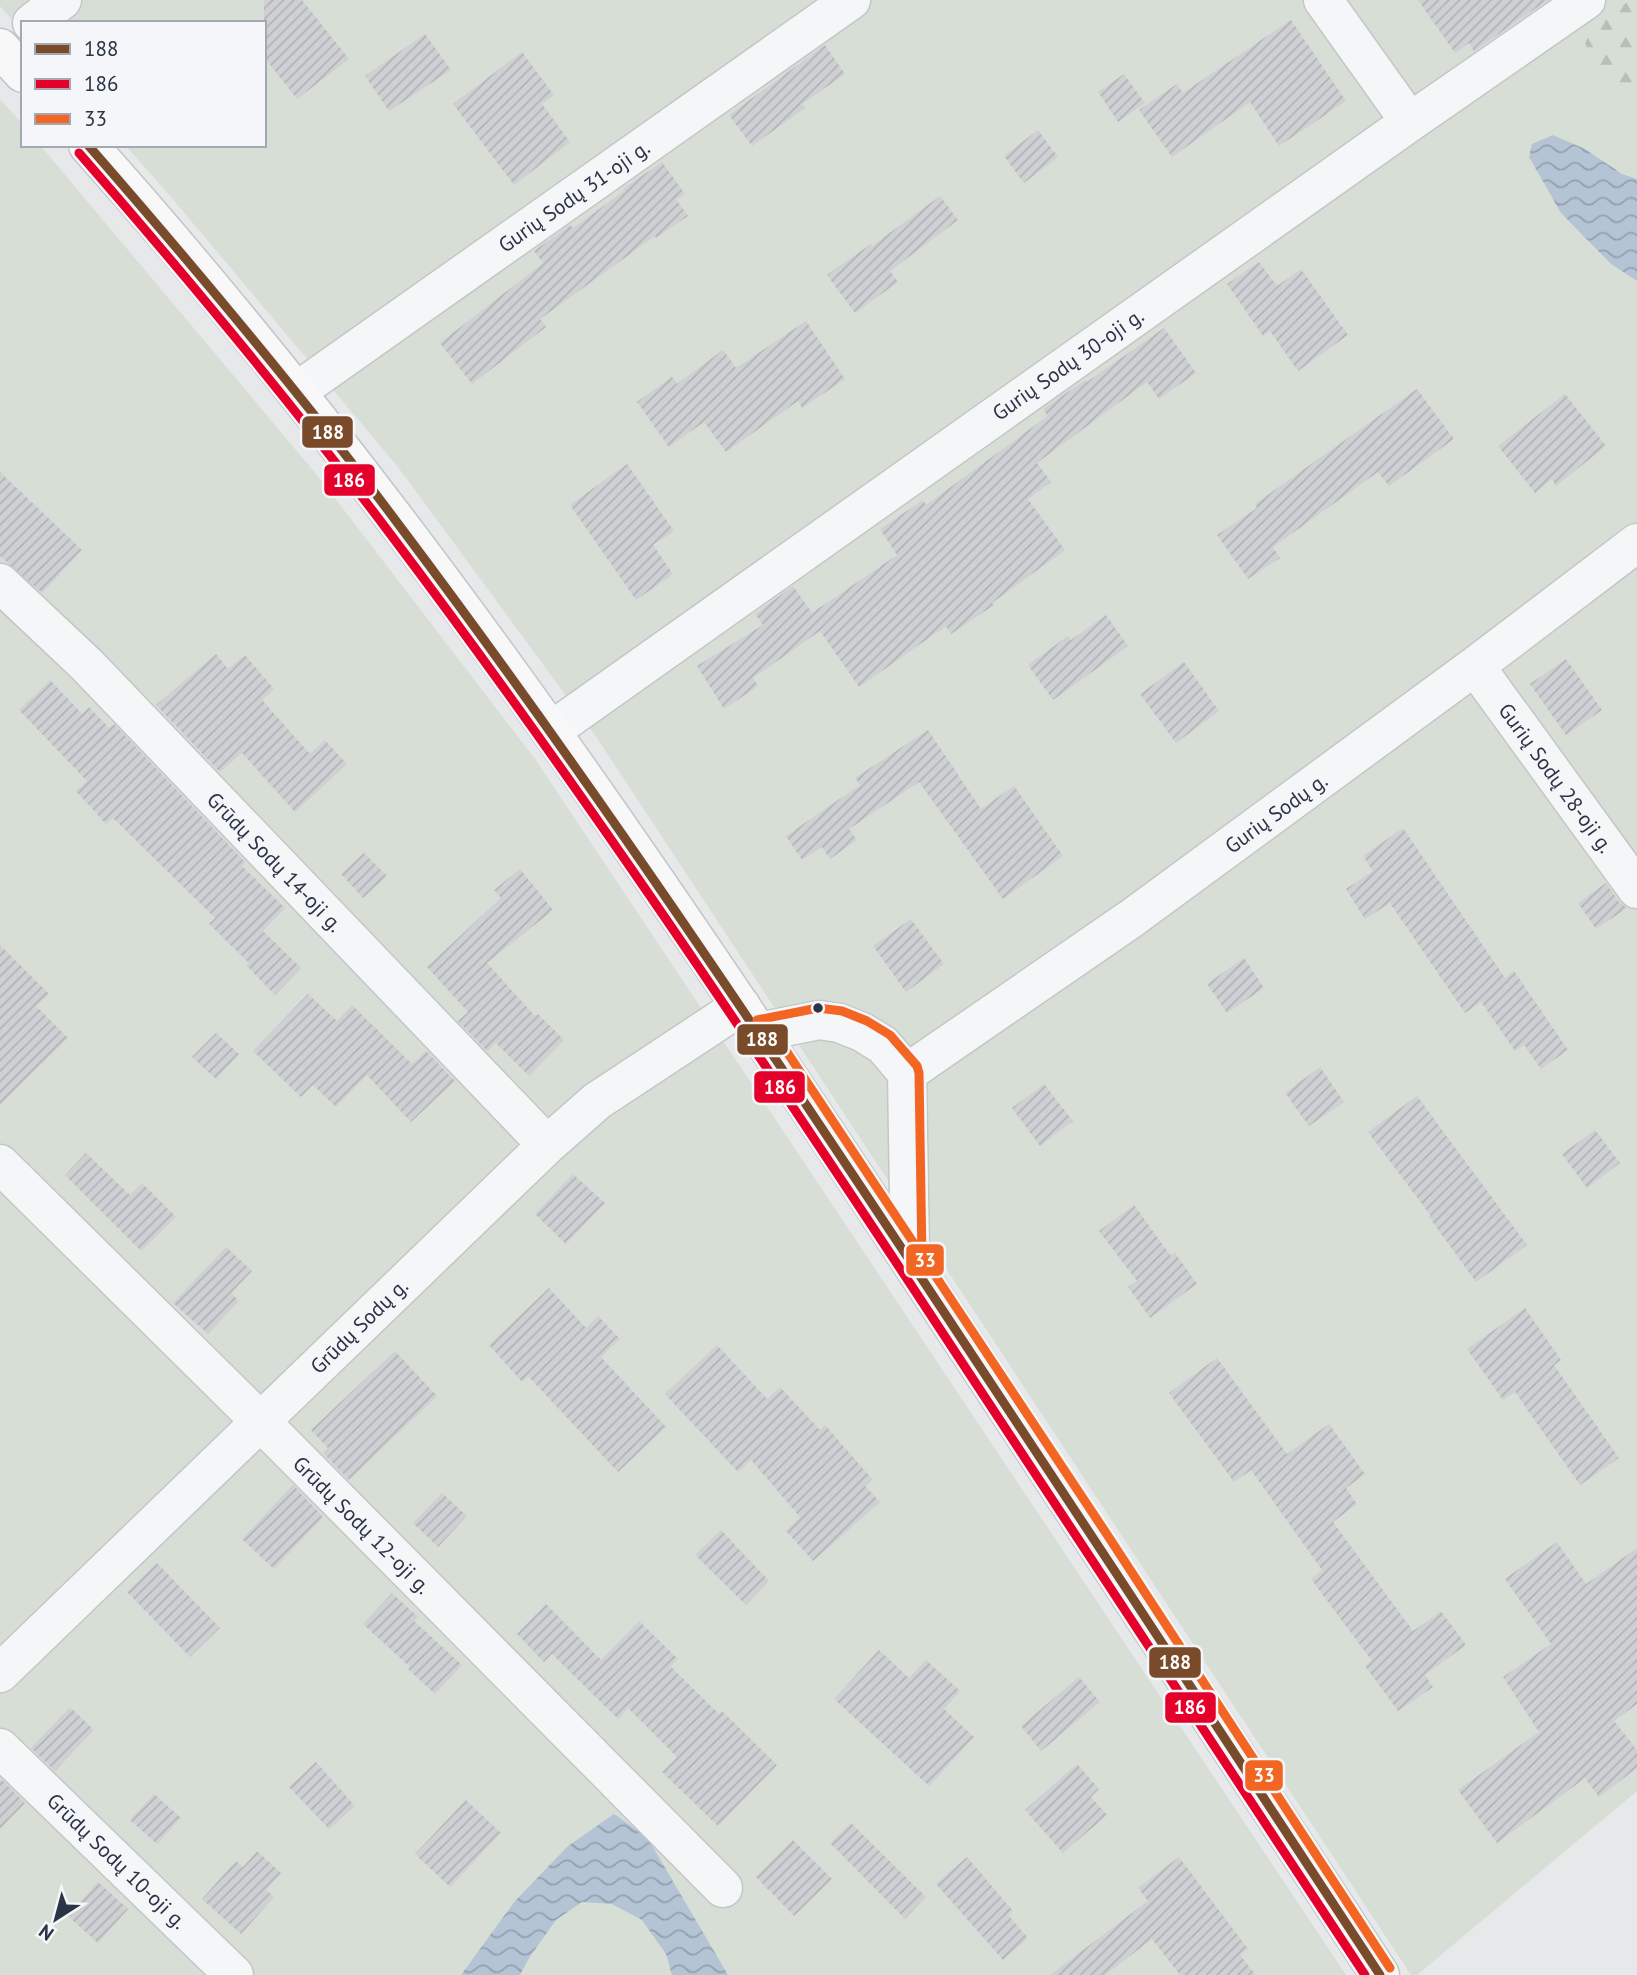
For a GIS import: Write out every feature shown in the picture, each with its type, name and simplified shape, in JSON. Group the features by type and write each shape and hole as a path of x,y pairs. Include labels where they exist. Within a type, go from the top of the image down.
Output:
{"main road":[{"path":"0,47 21,71"},
{"path":"90,147 157,222 296,392 551,731 750,1019 1380,1975"}],"street":[{"path":"35,21 62,0"},
{"name":"Gurių Sodų 31-oji g.","path":"296,392 851,0"},
{"path":"1323,0 1410,122"},
{"name":"Gurių Sodų 30-oji g.","path":"551,731 1586,0"},
{"path":"0,47 21,31"},
{"name":"Gurių Sodų g.","path":"907,1073 1132,918 1475,666 1637,542"},
{"name":"Grūdų Sodų 14-oji g.","path":"0,583 87,665 547,1145"},
{"name":"Gurių Sodų 28-oji g.","path":"1475,666 1637,889"},
{"path":"750,1019 839,1023 862,1032 883,1045 907,1073 910,1260"},
{"name":"Grūdų Sodų g.","path":"0,1673 547,1145 597,1101 750,1019"},
{"name":"Grūdų Sodų 12-oji g.","path":"0,1164 260,1421 723,1888"},
{"name":"Grūdų Sodų 10-oji g.","path":"0,1748 234,1975"}],"green space":[{"path":"0,0 1630,0 1593,26 1585,43 1591,62 1637,101 1637,1791 1417,1975 1411,1975 595,735 398,467 127,147 266,147 266,21 21,21 21,30 0,6"},
{"path":"1630,0 1637,0 1637,101 1591,62 1585,43 1593,26"},
{"path":"0,99 21,123 21,147 42,147 321,480 535,759 1346,1975 0,1975"}],"water":[{"path":"1553,135 1585,149 1622,174 1637,179 1637,281 1611,264 1561,213 1529,157 1532,144"},
{"path":"614,1814 647,1837 728,1975 672,1975 666,1954 642,1920 612,1904 582,1902 556,1920 520,1975 461,1975 515,1901 568,1846"}],"building":[{"path":"264,0 302,0 349,59 297,99 266,60"},
{"path":"1418,0 1548,0 1474,51 1469,43 1455,53"},
{"path":"1291,20 1346,101 1279,146 1250,102 1172,157 1139,110 1177,84 1183,93"},
{"path":"425,34 451,70 389,111 365,76"},
{"path":"825,45 845,74 802,104 805,108 752,146 729,115"},
{"path":"522,52 554,95 542,104 570,142 514,185 453,104"},
{"path":"1124,74 1145,103 1118,122 1098,92"},
{"path":"1038,130 1058,157 1024,183 1004,156"},
{"path":"662,162 685,194 676,199 688,216 656,238 655,236 540,319 546,327 472,384 440,343 543,263 534,251 570,225 573,228"},
{"path":"940,196 958,220 890,271 898,282 855,313 827,275"},
{"path":"1259,262 1277,286 1301,269 1348,335 1298,371 1270,331 1263,336 1227,284"},
{"path":"806,321 845,379 802,408 798,401 726,452 704,422 669,447 637,402 672,377 677,384 723,350 736,368"},
{"path":"1164,328 1196,373 1159,399 1147,382 1037,463 1051,482 1028,499 1065,550 992,603 994,605 951,634 946,626 859,687 820,631 753,678 758,686 724,709 697,666 763,625 755,614 793,586 812,613 897,555 880,529 923,500 926,505 1048,416 1043,409"},
{"path":"1417,389 1454,439 1389,486 1378,472 1273,547 1280,558 1248,579 1217,535 1257,508 1255,504"},
{"path":"1565,394 1606,446 1556,486 1552,479 1535,493 1498,446"},
{"path":"627,464 674,531 653,545 673,574 636,600 570,505"},
{"path":"0,472 82,550 42,593 0,556"},
{"path":"1106,615 1128,646 1053,700 1028,665 1068,636 1071,640"},
{"path":"216,654 228,669 245,655 274,689 262,700 310,754 325,740 347,764 295,812 242,753 220,772 156,705"},
{"path":"1566,659 1602,710 1566,735 1530,684"},
{"path":"1184,662 1219,711 1176,743 1140,694"},
{"path":"50,680 82,714 89,707 109,728 114,724 245,862 242,866 285,908 263,931 301,968 275,995 246,965 249,963 209,924 215,918 113,818 106,824 76,791 87,781 19,710"},
{"path":"928,730 981,809 1014,786 1063,856 1003,899 919,782 849,829 857,840 830,859 822,847 802,860 786,836 860,785 855,778"},
{"path":"1403,828 1505,978 1514,971 1568,1050 1541,1069 1524,1045 1515,1051 1481,1002 1465,1013 1390,903 1365,919 1346,889 1373,871 1363,856"},
{"path":"364,853 387,876 363,898 341,874"},
{"path":"520,869 553,910 487,963 535,1016 538,1014 564,1040 529,1076 496,1043 487,1051 458,1021 468,1012 427,967 501,898 494,890"},
{"path":"1606,883 1619,902 1627,908 1596,929 1578,903"},
{"path":"911,919 944,964 906,992 873,946"},
{"path":"0,945 49,994 36,1006 68,1038 0,1105"},
{"path":"1244,958 1264,988 1227,1013 1207,984"},
{"path":"308,994 337,1021 352,1005 412,1064 426,1051 455,1081 411,1122 367,1075 336,1107 313,1085 301,1097 253,1051"},
{"path":"216,1033 239,1054 216,1079 192,1057"},
{"path":"1320,1067 1344,1102 1309,1126 1285,1093"},
{"path":"1044,1084 1073,1121 1040,1146 1012,1108"},
{"path":"1417,1096 1527,1245 1476,1282 1368,1132"},
{"path":"1595,1130 1620,1163 1587,1188 1562,1154"},
{"path":"86,1153 130,1195 142,1183 176,1217 141,1251 65,1175"},
{"path":"573,1174 605,1203 566,1244 535,1214"},
{"path":"1134,1205 1171,1256 1175,1253 1197,1284 1150,1318 1128,1287 1137,1281 1099,1231"},
{"path":"226,1247 252,1271 231,1293 239,1301 208,1334 173,1303"},
{"path":"549,1288 586,1328 598,1316 620,1339 601,1357 666,1427 618,1472 528,1376 522,1382 489,1345"},
{"path":"1525,1308 1561,1360 1554,1365 1619,1458 1580,1485 1515,1392 1503,1400 1467,1349"},
{"path":"717,1345 767,1399 780,1387 820,1430 825,1425 872,1479 865,1486 880,1502 813,1561 786,1531 800,1517 751,1460 738,1472 665,1394"},
{"path":"395,1351 437,1396 349,1480 323,1453 328,1448 311,1430"},
{"path":"1217,1358 1287,1454 1329,1424 1365,1474 1346,1488 1357,1504 1333,1522 1413,1631 1441,1611 1466,1645 1425,1675 1433,1687 1398,1711 1365,1666 1372,1661 1311,1579 1322,1570 1251,1470 1234,1482 1169,1393"},
{"path":"293,1485 323,1517 274,1569 242,1539"},
{"path":"442,1493 467,1516 438,1547 413,1523"},
{"path":"721,1530 769,1581 746,1605 695,1555"},
{"path":"1557,1542 1586,1584 1637,1548 1637,1704 1614,1721 1637,1750 1637,1768 1599,1797 1585,1778 1497,1843 1458,1790 1539,1732 1503,1677 1551,1644 1505,1579"},
{"path":"157,1563 220,1628 190,1657 127,1592"},
{"path":"392,1593 418,1617 414,1621 462,1665 435,1694 363,1624"},
{"path":"546,1604 601,1660 639,1621 678,1659 670,1666 719,1714 722,1711 777,1765 718,1826 662,1772 677,1757 628,1708 618,1719 552,1654 544,1662 517,1634"},
{"path":"879,1650 909,1678 926,1660 960,1691 944,1709 974,1737 929,1786 834,1699"},
{"path":"1079,1677 1100,1702 1041,1751 1021,1726"},
{"path":"70,1707 94,1730 55,1771 31,1748"},
{"path":"316,1762 355,1806 329,1829 289,1787"},
{"path":"1077,1764 1099,1789 1091,1797 1107,1815 1063,1853 1025,1810"},
{"path":"1,1779 25,1803 0,1829 0,1781"},
{"path":"154,1794 181,1818 157,1844 130,1820"},
{"path":"466,1800 501,1833 450,1887 415,1854"},
{"path":"851,1823 926,1897 905,1919 830,1843"},
{"path":"793,1840 832,1879 794,1916 756,1877"},
{"path":"257,1851 281,1873 266,1890 274,1897 241,1934 202,1899 236,1861 243,1867"},
{"path":"967,1857 1013,1911 1008,1915 1028,1938 1003,1960 936,1884"},
{"path":"1179,1857 1248,1949 1240,1955 1256,1975 1180,1975 1152,1939 1105,1975 1050,1975 1148,1901 1138,1888"},
{"path":"98,1882 128,1909 98,1943 68,1916"}],"transit line":[{"name":"188","path":"90,147 209,286 326,430 471,622 605,809 864,1192 1380,1975"},
{"name":"186","path":"79,153 316,437 460,627 594,814 852,1195 1365,1975"},
{"name":"33","path":"757,1020 818,1008 842,1011 867,1021 890,1035 917,1066 922,1260"},
{"name":"33","path":"769,1025 1390,1968"}]}
